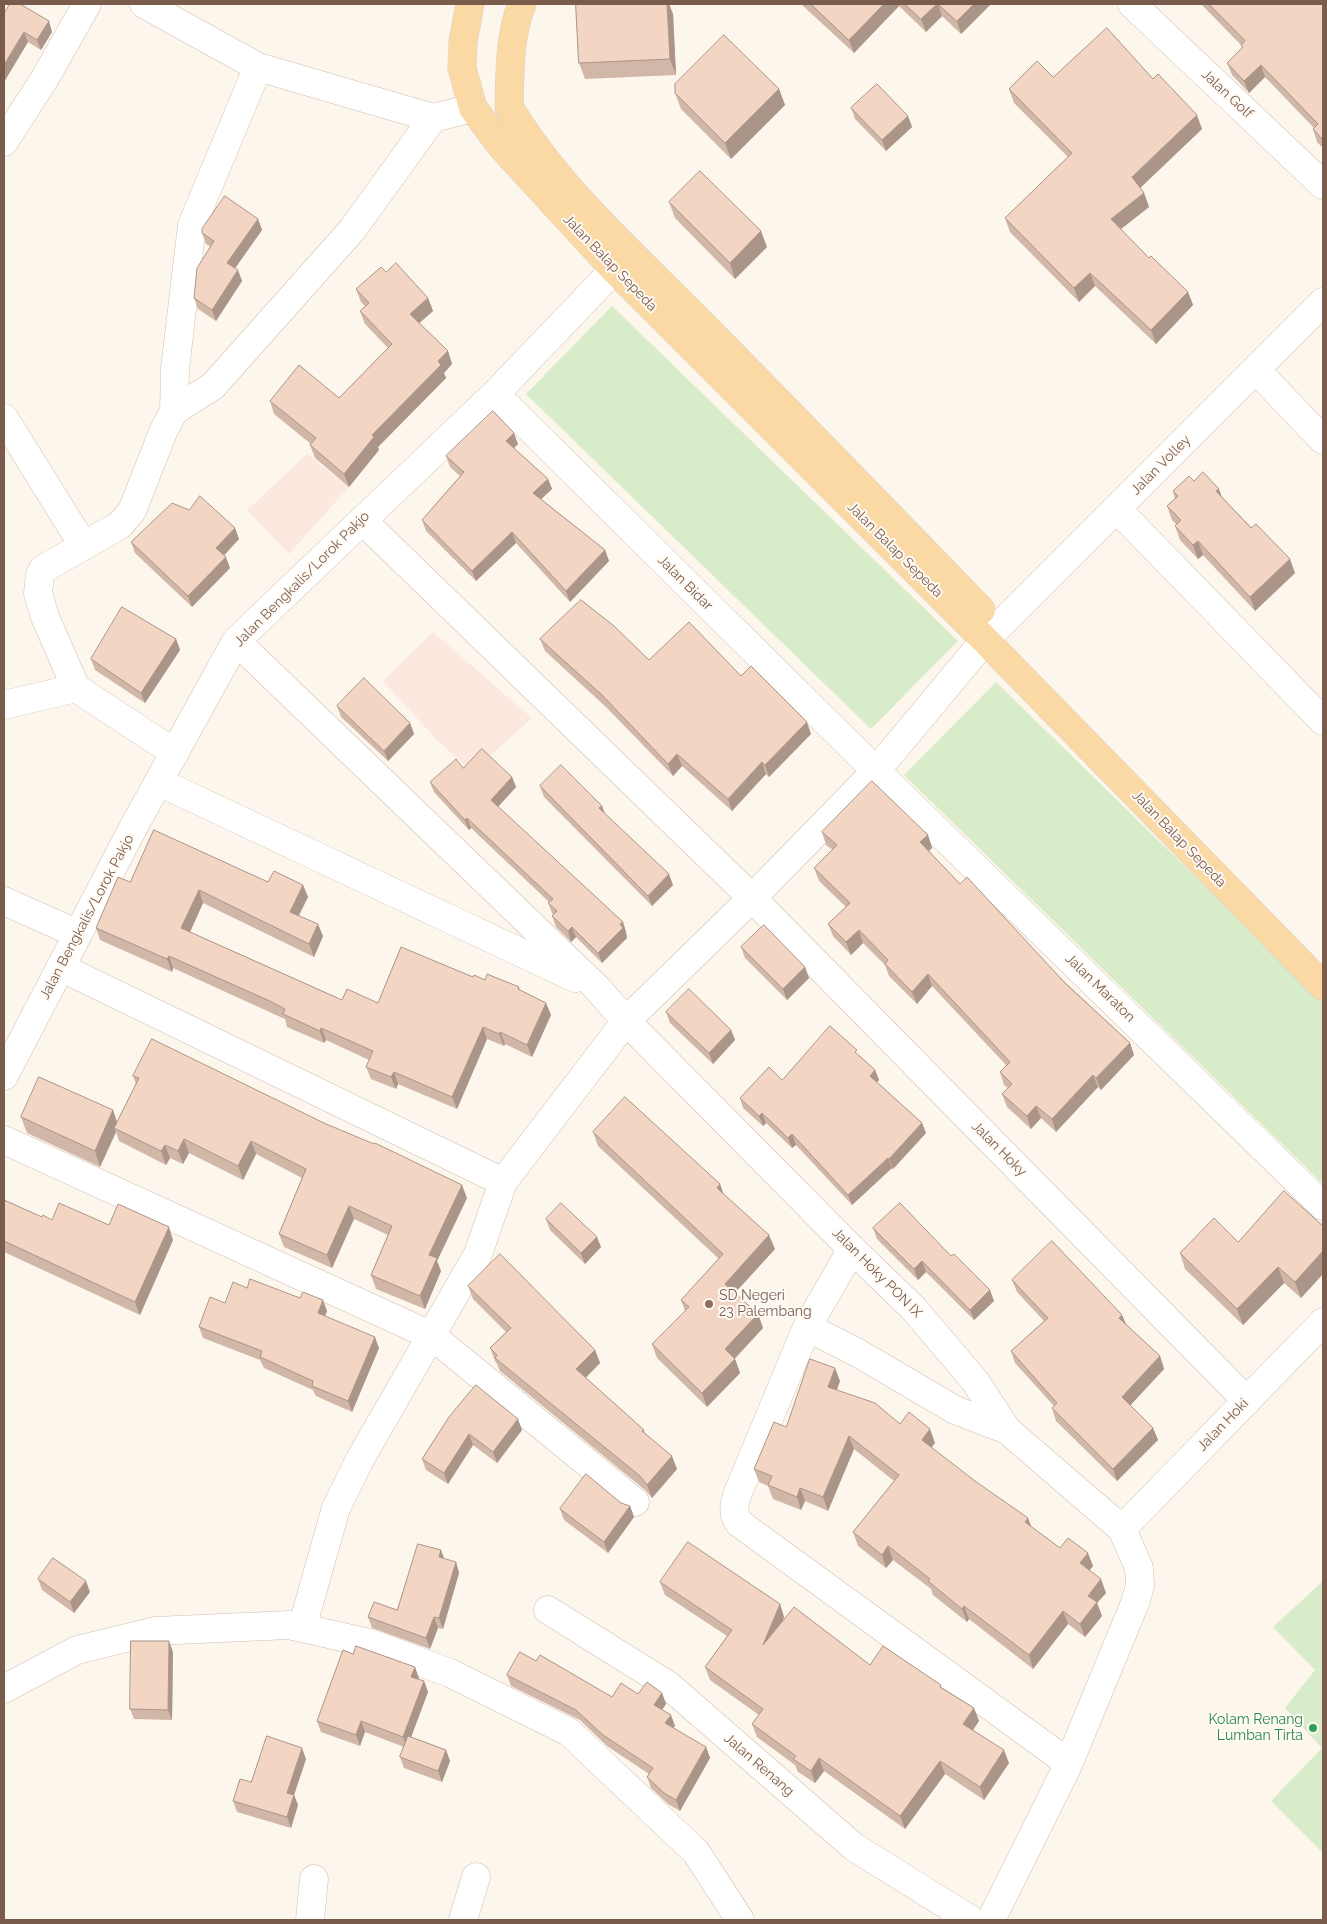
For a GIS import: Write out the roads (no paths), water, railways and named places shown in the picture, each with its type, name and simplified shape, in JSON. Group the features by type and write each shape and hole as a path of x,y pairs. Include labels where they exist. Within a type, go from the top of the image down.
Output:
{"main road":[{"path":"467,5 462,68 473,108 509,107 515,20 522,4"},
{"name":"Jalan Balap Sepeda","path":"509,107 523,130 623,260"},
{"name":"Jalan Balap Sepeda","path":"473,108 502,147 623,260 992,634 1323,959"},
{"name":"Jalan Balap Sepeda","path":"992,634 1323,986"}],"street":[{"path":"4,142 45,78 87,4"},
{"path":"144,4 258,67 433,118 473,108"},
{"name":"Jalan Golf","path":"1132,4 1323,185"},
{"path":"175,753 76,688 45,617 38,593 40,575 43,569 120,525 132,511 163,432 174,411 174,369 192,225 258,67"},
{"path":"174,411 213,386 352,230 433,118"},
{"name":"Jalan Bengkalis/Lorok Pakjo","path":"4,1076 60,967 236,641 495,394 623,260"},
{"name":"Jalan Volley","path":"302,1628 336,1508 359,1461 478,1254 503,1182 626,1021 752,898 876,772 992,634 1323,302"},
{"path":"1256,370 1323,440"},
{"name":"Jalan Bidar","path":"495,394 876,772"},
{"path":"4,418 83,545"},
{"path":"1117,509 1323,721"},
{"name":"Jalan Hoky","path":"362,520 752,898 1247,1401"},
{"name":"Jalan Hoky PON IX","path":"236,641 597,988 626,1021 914,1308 975,1381 1007,1430 1122,1529"},
{"path":"4,705 76,688"},
{"name":"Jalan Maraton","path":"876,772 1323,1206"},
{"path":"159,782 597,988"},
{"path":"4,902 78,934"},
{"path":"60,967 503,1182"},
{"path":"4,1140 432,1336 635,1502"},
{"path":"852,1248 807,1327 737,1495 733,1510 735,1517 739,1523 1056,1754 1068,1765"},
{"name":"Jalan Hoki","path":"1122,1529 1323,1322"},
{"path":"807,1327 858,1353 955,1410 1007,1430"},
{"path":"992,1920 1068,1765 1135,1603 1140,1586 1139,1568 1122,1529"},
{"name":"Jalan Renang","path":"548,1610 668,1685 854,1847 970,1920"},
{"path":"4,1689 76,1650 155,1631 289,1625 369,1643 450,1673 569,1732 696,1852 740,1920"},
{"path":"463,1920 476,1877"},
{"path":"310,1920 314,1879"}],"place":[{"name":"SD Negeri 23 Palembang","path":"709,1304"},
{"name":"Kolam Renang Lumban Tirta","path":"1313,1728"}]}
